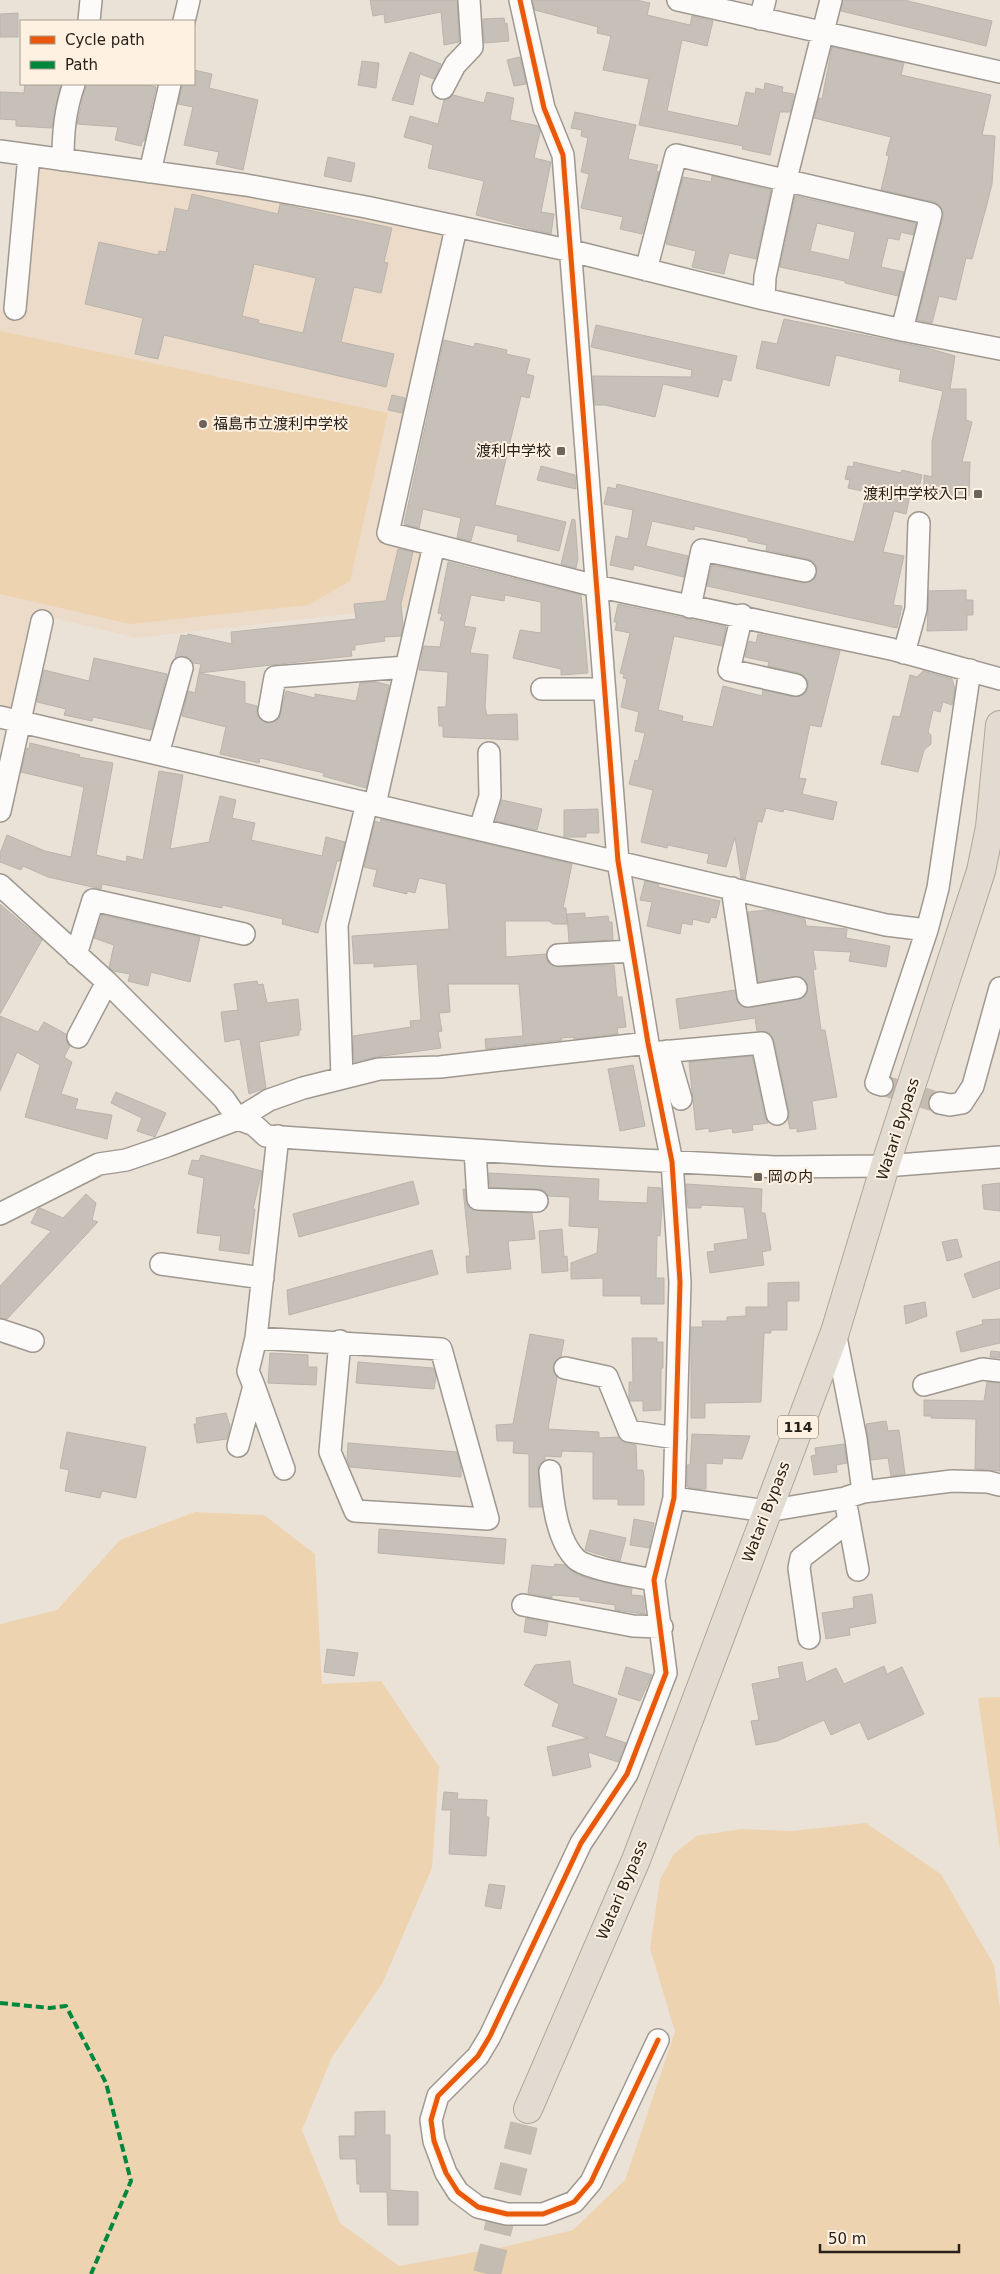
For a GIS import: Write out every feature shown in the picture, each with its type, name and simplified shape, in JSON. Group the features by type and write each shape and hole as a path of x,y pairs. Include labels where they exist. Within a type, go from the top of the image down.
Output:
{"highway":[{"name":"Watari Bypass","path":"528,2109 636,1860 835,1332 885,1166 981,871 990,827 1000,725"}],"street":[{"path":"89,20 91,0"},
{"path":"184,20 189,0"},
{"path":"443,88 454,65 472,47 468,0"},
{"path":"520,0 544,108 563,154 618,861 633,951 655,1049 672,1162 680,1282 676,1438 674,1498 654,1580 662,1627 666,1673 627,1774 581,1844 503,2010 478,2056 438,2096 431,2120 434,2141 446,2173 458,2192 478,2207 507,2214 543,2214 574,2202 591,2182 658,2040"},
{"path":"678,0 763,9 824,33 1000,72"},
{"path":"764,299 765,278 786,179 831,0"},
{"path":"63,160 63,126 67,104 74,85"},
{"path":"150,172 170,85"},
{"path":"0,151 150,172 366,207 456,228 572,251 764,299 902,330 1000,349"},
{"path":"646,270 676,155 786,179 931,214 902,330"},
{"path":"15,309 29,156"},
{"path":"456,228 388,533 596,586 690,607 742,615 904,653 1000,679"},
{"path":"904,653 916,609 919,523"},
{"path":"342,1078 336,925 371,803 406,667 434,545"},
{"path":"690,607 702,550 805,571"},
{"path":"742,615 729,670 796,686"},
{"path":"0,811 10,719 42,621"},
{"path":"269,711 276,677 406,667"},
{"path":"158,754 182,668"},
{"path":"882,1085 876,1083 927,930 938,888 970,670"},
{"path":"542,689 604,689"},
{"path":"10,719 886,924 927,930"},
{"path":"480,829 490,796 489,753"},
{"path":"0,885 76,956 107,982 224,1099 238,1119 254,1125 272,1136 775,1167 885,1166 1000,1157"},
{"path":"732,888 748,996 796,988"},
{"path":"76,956 93,900 244,934"},
{"path":"558,956 633,951"},
{"path":"78,1037 107,982"},
{"path":"940,1103 950,1105 962,1103 973,1086 1000,988"},
{"path":"0,1214 99,1164 126,1160 238,1119 269,1100 303,1088 379,1069 440,1067 655,1049 762,1044 777,1114"},
{"path":"655,1049 681,1099"},
{"path":"272,1136 263,1278 256,1338 248,1371 284,1469"},
{"path":"475,1150 478,1199 537,1201"},
{"path":"161,1264 263,1278"},
{"path":"0,1330 33,1341"},
{"path":"835,1332 856,1439 854,1495 849,1521 858,1570"},
{"path":"256,1338 340,1341 441,1349 488,1519 355,1510 330,1452 340,1341"},
{"path":"565,1368 607,1377 629,1431 676,1438"},
{"path":"924,1385 982,1369 1000,1371"},
{"path":"238,1446 254,1386"},
{"path":"550,1471 553,1512 570,1551 577,1560 617,1573 654,1580"},
{"path":"674,1498 766,1511 854,1495 952,1481 988,1482 1000,1485"},
{"path":"809,1638 799,1568 801,1558 849,1521"},
{"path":"523,1605 633,1626 662,1627"}],"shaded area":[{"name":"福島市立渡利中学校","path":"34,167 164,180 286,198 448,233 380,537 423,550 408,607 136,638 39,614 17,715 0,711 0,310 22,311"},
{"path":"0,331 388,413 350,581 308,605 130,624 0,594"},
{"path":"195,1512 264,1515 315,1554 322,1684 381,1681 439,1767 432,1868 382,1984 332,2057 302,2130 340,2223 399,2266 508,2246 573,2230 625,2180 675,2032 650,1948 660,1880 673,1855 696,1836 741,1829 791,1831 866,1823 941,1874 994,1965 1000,2008 1000,2274 0,2274 0,1624 57,1610 120,1540"},
{"path":"1000,1697 1000,1850 978,1698"}],"building":[{"path":"370,0 457,0 459,42 444,45 441,12 385,23 384,14 373,16"},
{"path":"533,0 636,0 650,3 647,15 690,25 692,16 713,21 707,46 682,40 667,111 738,126 746,92 755,94 756,88 764,90 765,83 783,87 782,92 794,94 790,112 780,112 770,155 742,149 743,146 639,125 649,79 603,70 611,36 597,33 598,27 535,10"},
{"path":"843,0 904,0 992,21 986,46 841,11"},
{"path":"18,13 18,37 0,37 0,14"},
{"path":"504,18 505,24 507,23 509,41 484,43 483,19"},
{"path":"832,47 904,63 901,75 991,95 982,135 995,136 992,184 986,208 972,259 966,258 956,300 939,296 932,323 917,320 943,217 943,210 934,202 881,190 889,156 886,155 891,137 814,118 819,98 822,99"},
{"path":"410,52 441,64 434,79 420,74 413,105 392,100"},
{"path":"520,57 526,84 514,86 507,60"},
{"path":"362,61 379,63 376,88 358,85"},
{"path":"195,70 212,74 209,88 258,100 243,170 216,164 219,152 184,145 193,107 178,104 182,85 195,85"},
{"path":"25,85 61,85 52,128 16,126 16,120 0,119 0,92 24,93"},
{"path":"86,85 146,85 156,87 144,141 142,141 141,146 115,140 118,127 77,124"},
{"path":"487,92 514,98 510,120 538,126 540,132 534,158 551,162 541,212 554,214 551,234 476,215 484,181 428,168 433,145 404,137 410,116 438,124 444,100 453,95 484,103"},
{"path":"575,112 636,125 628,159 658,165 656,171 659,172 642,234 620,229 623,217 581,208 589,174 581,172 588,138 581,136 582,130 571,128"},
{"path":"328,157 355,163 351,182 324,176"},
{"path":"712,176 771,190 756,259 729,253 724,274 692,267 696,251 666,244 683,177 711,182"},
{"path":"192,194 278,214 280,204 392,228 384,262 388,263 381,293 354,287 341,342 394,354 386,387 164,335 158,359 135,354 143,318 85,304 99,242 158,255 159,251 166,252 175,208 188,211","holes":["254,264 316,278 303,333 258,323 259,320 242,316"]},
{"path":"795,196 916,223 913,235 901,232 899,240 888,238 881,267 904,272 898,296 845,283 845,281 780,267","holes":["817,223 855,232 849,260 810,251"]},
{"path":"784,319 927,348 955,356 950,389 966,389 966,420 972,422 962,462 970,462 969,496 924,494 924,475 932,477 932,441 943,391 899,381 901,370 836,355 829,386 756,368 762,341 777,344"},
{"path":"596,325 737,356 731,381 723,379 718,397 663,384 655,417 605,405 595,405 593,376 691,377 692,370 591,347"},
{"path":"444,340 474,347 475,343 507,350 506,354 530,359 526,374 534,376 529,398 521,396 495,505 566,522 559,551 517,541 518,535 475,525 471,541 457,538 461,518 423,509 419,528 404,524"},
{"path":"392,395 405,398 402,413 388,410"},
{"path":"854,462 901,473 902,470 922,475 916,497 910,495 906,514 894,511 883,552 904,556 893,605 902,606 897,628 707,586 712,565 803,583 814,580 817,568 814,562 808,559 766,550 767,545 748,541 748,538 695,526 694,530 652,521 646,546 688,556 684,577 634,565 633,570 610,565 616,536 628,539 633,510 604,504 608,487 616,489 617,484 854,542 867,492 848,488 850,480 845,479 848,466 853,467"},
{"path":"541,466 575,475 576,489 537,480"},
{"path":"572,519 575,520 578,559 576,568 561,564"},
{"path":"398,549 413,552 401,604 403,625 401,636 384,637 385,641 355,645 355,650 351,650 352,656 199,673 201,664 193,663 185,656 175,658 181,635 187,636 188,634 232,644 231,632 356,619 354,604 386,601"},
{"path":"448,562 581,595 588,673 561,675 561,669 513,658 520,630 541,633 541,602 505,595 504,601 471,595 464,626 476,628 470,653 488,655 485,707 487,715 517,714 518,740 443,737 443,726 439,726 438,707 446,707 448,672 419,670 424,646 440,647 445,621 440,620 442,614 438,613"},
{"path":"966,590 966,600 973,600 973,615 967,615 967,630 927,631 929,591"},
{"path":"618,604 726,627 722,646 674,636 658,710 683,716 682,721 713,727 723,686 762,696 763,690 794,697 805,694 808,688 808,681 799,673 768,666 769,662 745,657 749,641 756,643 758,634 840,651 821,727 810,725 799,778 806,779 802,794 837,802 833,820 784,809 783,812 766,808 762,822 758,821 745,879 741,878 735,837 726,867 707,863 709,854 668,845 667,848 641,842 653,790 629,784 635,760 638,761 645,733 635,731 639,712 621,707 627,679 623,678 624,674 620,673 630,633 615,630 617,622 614,622"},
{"path":"94,658 167,674 152,730 93,717 92,721 64,715 66,709 37,702 44,670 89,681"},
{"path":"923,671 952,679 955,689 952,705 943,702 940,712 933,710 928,732 931,735 931,744 924,750 918,772 881,764 893,716 900,717 910,675 917,677"},
{"path":"199,673 245,682 245,703 257,706 257,716 267,723 279,719 286,691 315,698 315,694 356,701 360,683 376,682 389,685 366,788 323,776 324,773 260,758 259,763 220,754 226,727 182,716 188,691 195,693"},
{"path":"30,743 80,755 79,757 113,763 96,855 126,862 127,856 143,860 159,771 183,775 170,849 209,842 220,796 236,800 232,818 255,823 251,840 322,856 326,837 345,842 340,861 337,861 318,933 282,924 283,919 222,905 222,908 102,884 101,889 48,877 23,866 21,870 0,862 0,853 7,835 45,851 71,857 84,787 21,772"},
{"path":"502,800 542,809 537,830 496,821"},
{"path":"598,809 599,833 586,833 586,837 564,837 564,810"},
{"path":"381,819 572,864 563,908 566,908 567,924 553,924 549,921 505,921 506,957 546,954 548,962 559,967 614,965 617,997 622,997 626,1027 617,1028 618,1034 574,1039 574,1037 561,1038 562,1040 486,1049 485,1039 523,1036 519,984 448,984 450,1012 439,1013 442,1031 438,1032 441,1048 354,1062 353,1036 411,1027 410,1021 421,1020 417,964 374,967 374,963 354,964 352,936 449,929 446,884 419,878 415,893 407,891 407,894 373,886 377,870 364,867 375,821 380,823"},
{"path":"645,881 659,884 658,887 720,901 716,918 711,917 709,923 693,919 692,925 682,923 680,934 647,926 652,902 640,900"},
{"path":"0,904 42,940 0,1014"},
{"path":"766,910 805,919 806,926 847,929 846,938 890,946 886,967 849,961 851,952 813,950 816,969 813,970 821,1030 825,1030 837,1097 812,1101 816,1129 797,1132 797,1128 790,1129 789,1111 774,1040 767,1032 757,1031 755,1018 680,1029 676,999 735,990 739,1004 750,1008 804,997 808,985 800,976 758,982 748,912"},
{"path":"585,913 585,918 608,916 609,922 612,922 613,940 569,942 567,914"},
{"path":"102,915 200,937 190,982 151,972 148,986 128,981 130,974 113,971 109,967 114,945 94,938"},
{"path":"257,981 258,985 263,984 267,1003 298,999 301,1030 299,1030 299,1035 259,1042 266,1088 249,1094 240,1039 225,1042 221,1012 238,1010 234,984"},
{"path":"0,1016 38,1032 44,1022 66,1034 67,1043 70,1046 64,1057 72,1062 61,1094 78,1099 75,1109 112,1115 107,1139 25,1117 40,1065 17,1052 0,1091"},
{"path":"752,1056 765,1117 768,1123 752,1125 753,1130 733,1133 732,1128 709,1132 709,1128 696,1130 689,1062"},
{"path":"633,1065 645,1126 620,1131 608,1069"},
{"path":"116,1092 166,1113 155,1137 137,1131 142,1118 111,1103"},
{"path":"201,1155 262,1171 253,1209 255,1209 249,1254 219,1250 221,1236 197,1233 204,1178 188,1174 192,1160 199,1161"},
{"path":"489,1173 599,1179 598,1201 647,1203 648,1187 661,1188 662,1207 660,1236 657,1235 656,1278 664,1278 664,1304 641,1304 641,1296 603,1296 603,1278 571,1279 571,1263 597,1253 599,1228 569,1226 570,1197 548,1196 544,1191 537,1189 490,1187"},
{"path":"413,1181 419,1204 299,1237 293,1214"},
{"path":"1000,1183 1000,1211 984,1209 982,1185"},
{"path":"686,1184 762,1189 761,1213 765,1213 771,1250 762,1252 764,1265 710,1273 707,1252 715,1251 714,1244 748,1239 744,1207 701,1205 701,1208 688,1208"},
{"path":"463,1189 465,1189 467,1205 472,1210 532,1213 535,1239 508,1241 511,1269 467,1273 466,1256 470,1256"},
{"path":"86,1194 96,1203 92,1220 98,1222 7,1319 0,1318 0,1286 51,1231 31,1223 38,1209 40,1208 63,1218"},
{"path":"562,1229 564,1257 567,1256 568,1271 542,1273 539,1231"},
{"path":"957,1239 962,1257 947,1261 942,1242"},
{"path":"432,1250 438,1274 289,1315 287,1290"},
{"path":"1000,1261 1000,1288 973,1298 964,1274"},
{"path":"799,1282 799,1301 787,1301 787,1330 771,1330 771,1333 764,1333 761,1402 705,1403 705,1418 691,1418 691,1327 703,1327 702,1321 727,1321 727,1317 746,1316 746,1307 768,1307 768,1283"},
{"path":"925,1302 927,1316 906,1324 904,1306"},
{"path":"1000,1319 1000,1343 961,1352 956,1332 983,1324 982,1320"},
{"path":"530,1334 564,1340 561,1356 553,1366 557,1378 548,1429 599,1432 599,1438 619,1437 627,1443 636,1445 637,1470 643,1470 644,1477 644,1505 618,1505 618,1499 593,1499 593,1452 562,1451 561,1457 545,1456 545,1460 539,1465 542,1507 529,1507 529,1454 513,1453 514,1441 497,1441 496,1425 513,1424"},
{"path":"632,1338 657,1338 657,1342 663,1342 661,1410 643,1411 643,1401 630,1401 629,1399 629,1382 633,1382"},
{"path":"991,1351 1000,1352 1000,1358 990,1357"},
{"path":"270,1353 308,1355 308,1367 317,1367 316,1385 268,1383"},
{"path":"358,1362 433,1368 436,1376 434,1389 356,1383"},
{"path":"987,1382 1000,1383 1000,1471 975,1469 976,1419 931,1418 931,1416 924,1416 924,1400 984,1401"},
{"path":"226,1413 230,1426 227,1439 197,1443 194,1424 197,1424 196,1418"},
{"path":"886,1421 888,1431 899,1430 905,1474 891,1476 888,1458 871,1460 866,1424"},
{"path":"67,1432 146,1447 136,1498 102,1491 100,1498 65,1491 69,1470 60,1468"},
{"path":"692,1434 750,1436 742,1459 723,1458 722,1464 706,1463 706,1489 699,1489 687,1487 687,1465 690,1465"},
{"path":"348,1443 457,1452 461,1477 350,1467 347,1459"},
{"path":"844,1444 847,1463 836,1465 837,1472 814,1475 811,1456 816,1455 815,1448"},
{"path":"634,1519 654,1523 649,1548 630,1545"},
{"path":"379,1529 506,1539 504,1564 378,1553"},
{"path":"590,1530 626,1538 620,1561 585,1550"},
{"path":"555,1564 565,1565 575,1573 587,1578 632,1589 631,1595 643,1596 645,1614 615,1610 615,1605 580,1600 580,1597 552,1595 552,1598 528,1593 532,1565 554,1567"},
{"path":"872,1594 876,1623 849,1628 850,1635 826,1639 822,1613 854,1608 853,1597"},
{"path":"526,1618 548,1623 546,1636 524,1632"},
{"path":"327,1649 358,1653 354,1676 324,1672"},
{"path":"570,1661 573,1684 617,1699 605,1736 626,1743 618,1762 588,1752 591,1767 553,1776 547,1747 588,1738 552,1726 559,1704 524,1685 535,1665"},
{"path":"802,1662 806,1682 836,1668 844,1684 884,1666 887,1674 902,1667 924,1714 868,1740 860,1722 831,1735 824,1720 777,1741 756,1745 751,1721 759,1720 752,1684 780,1678 778,1667"},
{"path":"626,1667 652,1675 640,1701 618,1694"},
{"path":"444,1792 458,1793 457,1799 487,1800 486,1817 489,1817 486,1856 449,1854 451,1810 442,1810"},
{"path":"489,1884 505,1886 501,1909 485,1906"},
{"path":"385,2111 385,2135 390,2135 390,2190 418,2192 418,2225 388,2225 387,2192 360,2192 360,2184 357,2184 356,2159 340,2159 339,2136 355,2136 355,2112"}],"tunnel":[{"path":"882,1085 940,1103"},
{"path":"487,2274 528,2109"}],"marked path":[{"path":"0,2003 50,2008 66,2006 106,2083 131,2181 91,2274"}],"cycle path":[{"path":"520,0 544,108 563,155 618,861 648,1043 672,1162 680,1282 674,1498 654,1580 666,1673 627,1774 581,1843 490,2036 478,2056 438,2096 431,2120 434,2141 446,2173 458,2192 478,2207 507,2214 543,2214 574,2202 591,2182 658,2040"}],"place":[{"name":"福島市立渡利中学校","path":"203,424"},
{"name":"渡利中学校","path":"561,451"},
{"name":"渡利中学校入口","path":"978,494"},
{"name":"岡の内","path":"758,1177"}]}
